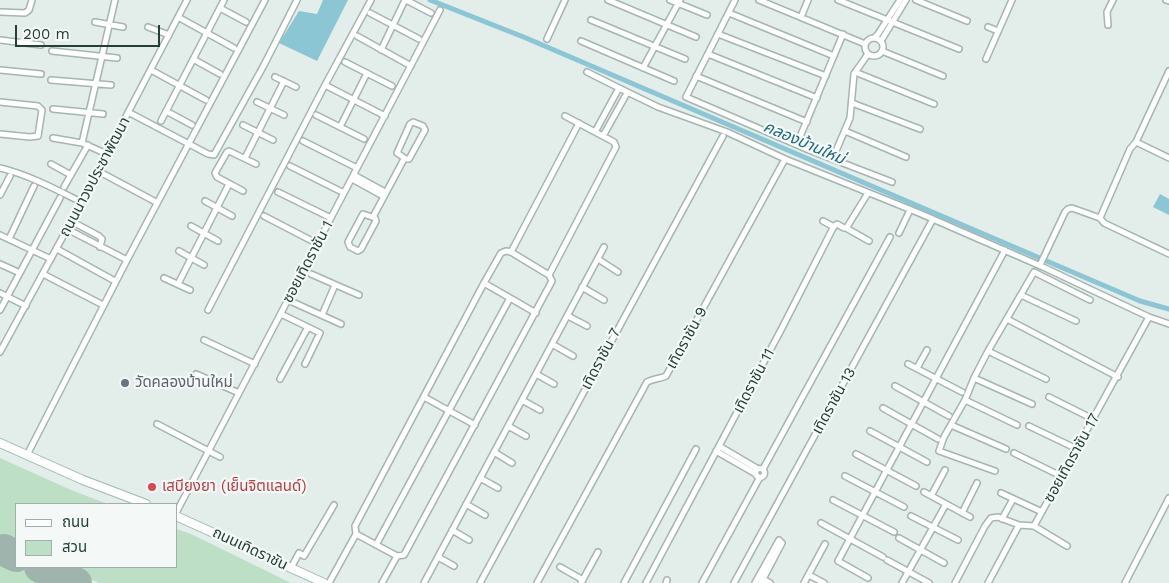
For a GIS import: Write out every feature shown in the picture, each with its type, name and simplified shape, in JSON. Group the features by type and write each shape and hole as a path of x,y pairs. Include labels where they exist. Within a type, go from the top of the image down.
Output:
{"street":[{"path":"0,12 25,13 29,10 32,0"},
{"path":"64,187 85,144 89,113 115,0"},
{"name":"ถนนนาวงประชาพัฒนา","path":"0,352 57,249 187,0"},
{"path":"161,121 224,0"},
{"path":"27,455 264,0"},
{"path":"214,155 264,65 297,0"},
{"path":"208,310 325,84 371,0"},
{"path":"381,50 406,0 431,13"},
{"path":"546,38 565,0"},
{"path":"608,0 696,37"},
{"path":"670,0 679,2 707,15"},
{"path":"735,0 686,95 688,98 892,182"},
{"path":"759,0 865,44"},
{"path":"800,17 808,0"},
{"path":"838,0 959,49"},
{"path":"900,0 890,20 881,41 882,51 876,56 868,54 865,50 865,44 874,38 890,20 906,0"},
{"path":"916,0 967,21"},
{"path":"986,59 1012,0"},
{"path":"1108,25 1108,12 1113,0"},
{"path":"643,68 679,2"},
{"path":"220,8 246,22"},
{"name":"ซอยเทิดราชัน 1","path":"178,510 440,10"},
{"path":"729,12 834,56"},
{"path":"370,13 419,39"},
{"path":"178,17 234,48"},
{"path":"591,20 685,59"},
{"path":"95,22 123,27"},
{"path":"148,27 169,36"},
{"path":"988,27 998,31"},
{"path":"718,34 826,76"},
{"path":"797,144 843,34"},
{"path":"357,36 411,66"},
{"path":"874,38 881,41"},
{"path":"0,40 41,45"},
{"path":"580,41 674,81"},
{"path":"52,51 117,58"},
{"path":"882,51 944,76"},
{"path":"708,54 817,98"},
{"path":"833,158 850,118 852,83 855,72 868,54"},
{"path":"193,59 220,74"},
{"path":"345,62 392,86"},
{"path":"0,70 41,74"},
{"path":"151,70 206,100"},
{"path":"1100,218 1130,149 1136,142 1169,71"},
{"path":"587,72 658,107 727,132 784,159 1041,264 1149,318 1169,324"},
{"path":"855,72 934,104"},
{"path":"340,127 367,73"},
{"path":"696,76 807,122"},
{"path":"275,77 296,87"},
{"path":"51,80 111,85"},
{"path":"245,158 284,82"},
{"path":"325,84 385,116"},
{"path":"595,132 619,88"},
{"path":"603,136 627,93"},
{"path":"0,102 34,105 41,107 42,110 40,133 38,136 34,138 0,134"},
{"path":"258,102 284,115"},
{"path":"852,102 920,129"},
{"path":"53,109 104,114"},
{"path":"166,111 192,125"},
{"path":"128,112 222,160"},
{"path":"316,115 364,139"},
{"path":"549,275 616,147 614,142 565,116"},
{"path":"416,122 423,126 425,130 409,159 404,159 397,154 398,150 410,124 416,122"},
{"path":"511,252 580,123"},
{"path":"243,125 273,140"},
{"path":"845,131 906,156"},
{"name":"เทิดราชัน 7","path":"480,583 723,136"},
{"path":"54,138 85,144 107,154"},
{"path":"302,141 357,168"},
{"path":"1136,142 1169,158"},
{"path":"243,191 215,175 222,160 229,151 256,164"},
{"path":"372,217 404,159"},
{"name":"เทิดราชัน 9","path":"537,583 647,382 652,379 662,379 666,376 784,159"},
{"path":"51,164 71,175"},
{"path":"290,166 344,193"},
{"path":"0,168 37,180 81,202"},
{"path":"98,171 154,201"},
{"path":"0,195 10,176"},
{"path":"353,177 384,194"},
{"path":"178,284 229,184"},
{"path":"9,239 34,186"},
{"path":"278,192 331,218"},
{"path":"846,228 868,193"},
{"path":"0,310 60,198"},
{"path":"205,202 232,216"},
{"path":"1041,264 1068,208 1100,218 1104,223 1169,254"},
{"path":"899,233 910,210"},
{"path":"366,214 372,217 376,221 362,249 358,251 350,247 348,242 362,215 366,214"},
{"path":"264,216 318,244"},
{"name":"เทิดราชัน 13","path":"734,583 933,219"},
{"path":"71,221 99,236 102,239 100,247"},
{"path":"823,221 834,227 837,224 869,241"},
{"path":"191,226 218,241"},
{"name":"เทิดราชัน 11","path":"646,583 834,227"},
{"path":"67,230 127,260"},
{"path":"0,235 51,259"},
{"path":"702,583 759,472 890,237"},
{"path":"424,583 604,248"},
{"path":"57,249 113,280"},
{"path":"868,578 838,561 1005,250"},
{"path":"179,251 204,265"},
{"path":"329,583 356,534 355,526 501,253 511,252 549,275 552,281 536,313 404,555 397,556 356,534"},
{"path":"598,260 618,272"},
{"path":"0,264 20,273"},
{"path":"995,471 939,451 944,437 965,400 988,351 1034,272 1090,300"},
{"path":"43,274 100,304"},
{"path":"311,274 359,295"},
{"path":"164,278 190,290"},
{"path":"484,284 536,313"},
{"path":"322,315 335,285"},
{"path":"582,287 604,300"},
{"path":"0,293 26,306"},
{"path":"1021,295 1076,321"},
{"path":"376,545 510,298"},
{"path":"288,300 341,324"},
{"path":"280,314 320,333 304,364"},
{"path":"568,316 587,326"},
{"name":"ซอยเทิดราชัน 17","path":"1034,526 1149,318"},
{"path":"1006,319 1118,377"},
{"path":"280,379 308,327"},
{"path":"204,340 255,364"},
{"path":"552,344 573,356"},
{"path":"917,368 927,350"},
{"path":"988,351 1046,379"},
{"path":"908,364 962,392"},
{"path":"196,374 239,393"},
{"path":"536,374 554,384"},
{"path":"974,378 1032,404"},
{"path":"895,386 949,416"},
{"path":"424,397 475,425"},
{"path":"1049,397 1093,419"},
{"path":"522,400 540,410"},
{"path":"965,400 1017,425"},
{"path":"883,408 938,439"},
{"path":"157,424 220,457"},
{"path":"951,424 1006,449"},
{"path":"508,426 526,436"},
{"path":"1030,426 1077,449"},
{"path":"870,431 927,462"},
{"path":"0,443 82,480 143,503"},
{"path":"717,448 759,472"},
{"path":"624,583 696,449"},
{"path":"494,452 512,462"},
{"path":"1014,453 1063,476"},
{"path":"856,454 916,486"},
{"path":"931,496 946,470"},
{"path":"845,476 904,507"},
{"path":"480,478 498,488"},
{"path":"962,513 977,483"},
{"path":"924,492 970,517"},
{"path":"1001,493 1042,512"},
{"path":"1002,519 1013,498"},
{"path":"1124,583 1169,498"},
{"path":"833,500 894,532"},
{"path":"466,504 485,515"},
{"path":"902,583 946,504"},
{"path":"291,568 299,553 304,556 334,505"},
{"name":"ถนนเทิดราชัน","path":"178,515 324,583"},
{"path":"912,516 958,540"},
{"path":"955,583 985,526 994,517 1034,526 1067,546"},
{"path":"821,523 929,583"},
{"path":"988,583 1019,524"},
{"path":"452,530 469,540"},
{"path":"899,538 944,563"},
{"path":"755,583 760,580 782,543 779,540 760,580"},
{"path":"804,583 825,544"},
{"path":"560,567 582,581 598,552"},
{"path":"382,583 397,556"},
{"path":"438,557 454,566"},
{"path":"809,574 824,583"},
{"path":"760,580 770,583"}],"green space":[{"path":"0,458 71,490 105,503 15,503 15,546 5,541 0,550"},
{"path":"178,530 191,534 291,583 99,583 65,568 178,568"},
{"path":"0,558 15,565 15,568 55,583 0,583"}],"water":[{"path":"323,0 348,0 317,61 279,43 299,11 317,14"},
{"path":"1160,194 1169,199 1169,215 1153,207"}],"waterway":[{"name":"คลองบ้านใหม่","path":"430,0 526,38 1140,301 1169,309"}],"taxiway":[{"path":"60,576 61,583"}],"runway":[{"path":"4,550 15,556"},
{"path":"42,568 76,583"}],"place":[{"name":"วัดคลองบ้านใหม่","path":"125,383"},
{"name":"เสบียงยา (เย็นจิตแลนด์)","path":"152,487"}]}
